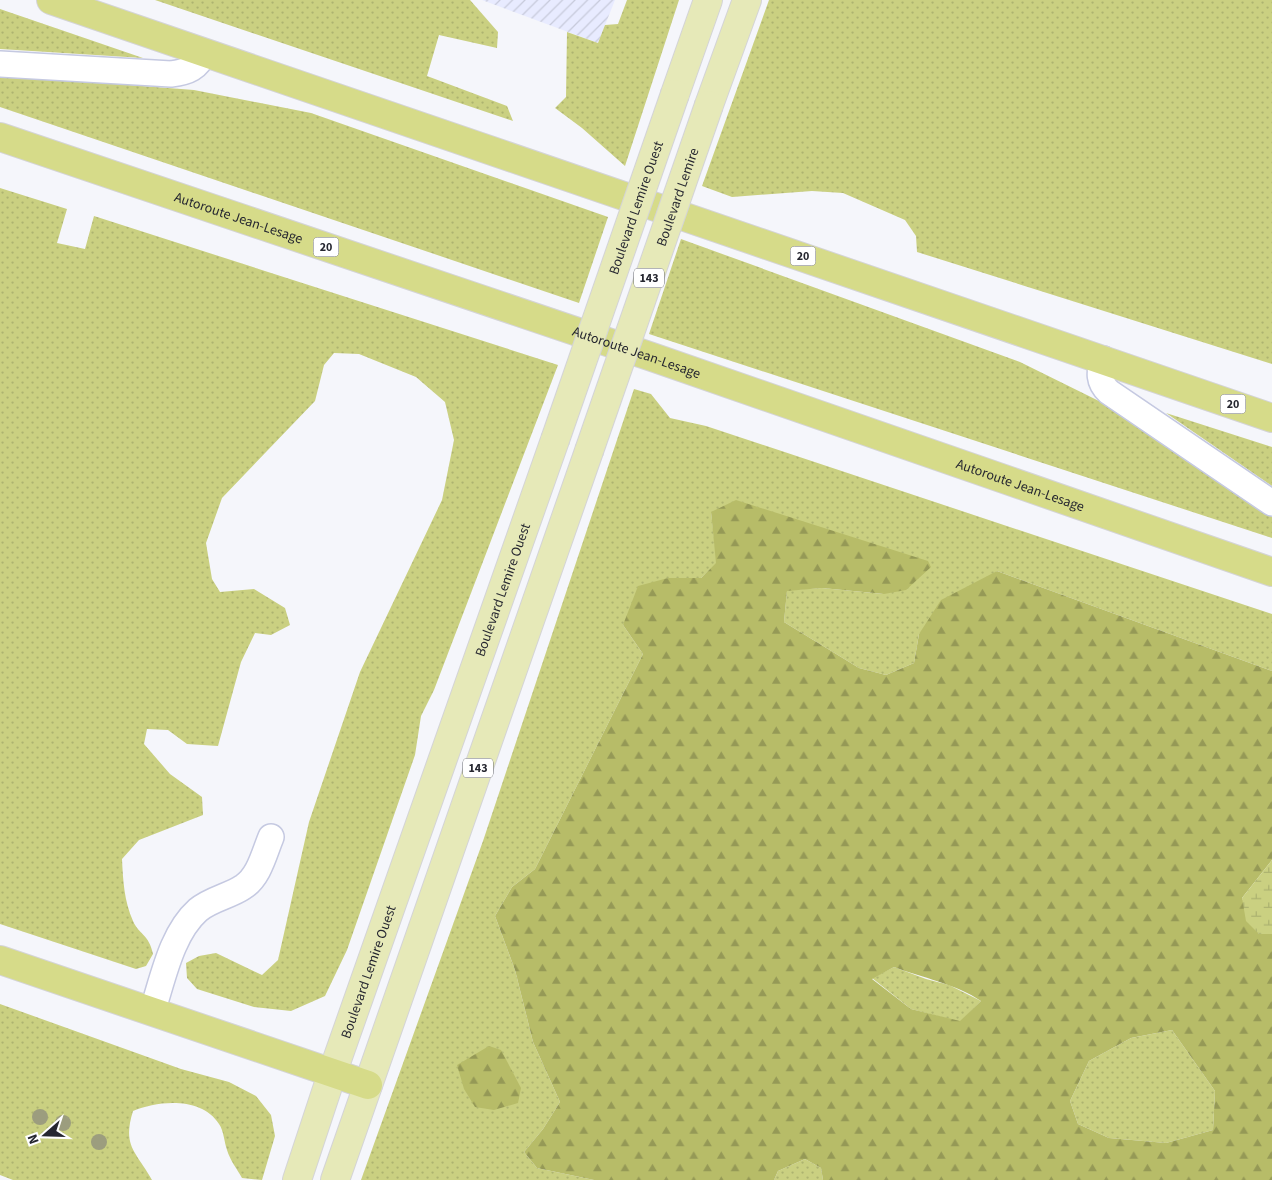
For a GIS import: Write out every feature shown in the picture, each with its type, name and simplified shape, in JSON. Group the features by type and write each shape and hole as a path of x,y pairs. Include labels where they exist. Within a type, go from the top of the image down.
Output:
{"highway":[{"name":"20","path":"51,0 1272,418"},
{"name":"Autoroute Jean-Lesage","path":"0,138 662,360 1272,572"},
{"path":"1194,391 1272,409"},
{"path":"0,960 368,1085"}],"main road":[{"name":"Boulevard Lemire Ouest","path":"297,1180 332,1074 708,0"},
{"name":"Boulevard Lemire","path":"368,1085 747,0"},
{"name":"143","path":"335,1180 368,1085"}],"lane":[{"path":"0,64 172,74 192,69 200,63 204,52"},
{"path":"1103,359 1099,373 1100,380 1108,392 1272,503"},
{"path":"152,1012 172,951 183,931 198,910 243,887 252,879 271,837"}],"shaded area":[{"path":"482,0 615,0 598,43"}],"green space":[{"path":"155,0 470,0 498,32 497,48 439,35 427,76 507,106 513,121"},
{"path":"627,0 679,0 625,166 582,128 555,108 566,97 567,32 598,43 605,25 618,24"},
{"path":"769,0 1272,0 1272,364 917,252 916,236 905,220 843,193 812,191 732,197 702,186"},
{"path":"0,9 143,58 0,49"},
{"path":"0,75 194,90 311,113 608,217 579,303 0,107"},
{"path":"0,188 67,209 57,243 85,249 94,216 558,365 434,690 421,716 415,755 347,950 325,996 291,1011 254,1007 197,989 187,978 186,963 199,956 216,953 262,975 278,960 309,822 360,672 442,500 454,440 445,402 416,377 359,354 334,353 324,365 315,401 222,498 206,543 212,579 220,592 254,589 285,608 290,625 271,635 255,633 241,662 218,746 187,744 168,730 147,729 144,744 170,774 202,797 203,815 139,840 122,859 125,890 130,913 135,926 149,942 153,954 146,966 136,969 0,924"},
{"path":"681,239 1020,362 1101,402 1183,453 1272,517 1272,538 649,334"},
{"path":"634,389 651,394 670,418 706,426 1272,614 1272,671 997,571 919,634 914,663 886,675 859,668 784,622 787,590 822,588 884,594 711,512 717,563 701,578 668,578 623,625 643,654 535,869 512,887 495,916 515,970 533,1042 560,1102 543,1129 524,1152 537,1168 594,1180 361,1180 483,841"},
{"path":"1166,413 1272,447 1272,486"},
{"path":"736,500 928,561 931,567 906,590 884,594 822,588 787,591 784,622 859,668 886,675 914,663 919,634 941,600 997,571 1272,671 1272,860 1242,898 1259,934 1272,934 1272,1180 823,1180 821,1168 805,1159 778,1171 774,1180 594,1180 537,1168 524,1152 543,1129 560,1102 533,1042 515,970 495,916 512,887 535,869 643,654 623,625 638,586 668,578 701,578 716,563 711,512","holes":["894,967 961,990 981,1001 960,1021 911,1009 872,979","1172,1030 1215,1091 1213,1130 1166,1143 1109,1138 1078,1124 1070,1101 1089,1061 1131,1038"]},
{"path":"1272,860 1272,934 1259,934 1246,921 1242,898"},
{"path":"894,967 949,985 981,1001 960,1022 911,1009 872,978"},
{"path":"0,1004 181,1069 229,1082 256,1096 271,1115 275,1136 262,1180 242,1178 228,1154 221,1127 211,1115 202,1109 179,1103 143,1107 133,1111 129,1133 130,1141 132,1148 152,1180 13,1180 0,1175"},
{"path":"1172,1030 1215,1091 1213,1130 1166,1143 1109,1138 1078,1124 1070,1101 1089,1061 1131,1038"},
{"path":"489,1046 501,1050 521,1088 518,1103 494,1110 475,1107 464,1089 457,1065"},
{"path":"805,1159 821,1168 823,1180 774,1180 778,1171"}]}
